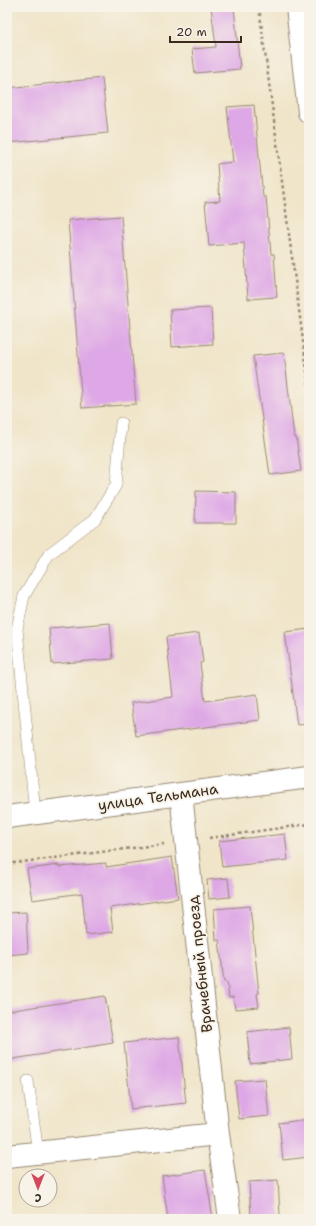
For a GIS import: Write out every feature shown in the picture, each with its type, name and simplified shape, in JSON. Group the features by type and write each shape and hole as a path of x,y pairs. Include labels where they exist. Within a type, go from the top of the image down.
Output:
{"street":[{"path":"297,7 309,112"},
{"name":"улица Тельмана","path":"7,817 309,777"},
{"name":"Врачебный проезд","path":"181,794 218,1134 230,1219"},
{"path":"7,1156 218,1134"}],"lane":[{"path":"35,813 17,629 24,596 49,554 95,519 116,485 121,423"},
{"path":"28,1081 38,1153"}],"path":[{"path":"259,7 309,386"},
{"path":"7,864 186,842 309,824"}],"building":[{"path":"211,7 234,7 240,69 195,73 192,49 216,47"},
{"path":"102,78 108,133 7,143 7,88"},
{"path":"254,105 263,197 266,197 271,254 274,254 277,297 248,299 244,243 209,246 205,202 220,201 217,164 233,162 227,107"},
{"path":"121,216 136,404 82,408 68,220"},
{"path":"211,308 213,344 172,347 170,310"},
{"path":"284,353 294,437 296,437 301,471 270,475 253,356"},
{"path":"196,491 236,492 236,523 195,523"},
{"path":"110,623 113,659 52,664 49,628"},
{"path":"309,629 309,724 297,725 285,632"},
{"path":"199,633 203,662 200,663 205,701 257,694 260,720 136,736 131,703 173,697 166,637"},
{"path":"285,834 288,860 222,867 219,841"},
{"path":"172,857 178,898 110,908 113,932 86,935 82,893 32,900 27,869 59,865 59,867 106,863 106,867"},
{"path":"228,878 230,897 209,899 207,880"},
{"path":"250,906 259,993 257,994 259,1007 235,1009 233,997 229,998 227,982 224,982 219,940 216,940 214,909"},
{"path":"26,912 28,953 7,955 7,913"},
{"path":"105,996 113,1043 7,1060 7,1011"},
{"path":"289,1027 292,1059 250,1064 247,1032"},
{"path":"179,1037 186,1103 131,1109 124,1043"},
{"path":"265,1079 269,1116 239,1119 235,1081"},
{"path":"309,1119 309,1157 283,1160 279,1123"},
{"path":"205,1170 213,1219 168,1219 162,1176"},
{"path":"278,1180 280,1215 251,1217 249,1182"}]}
